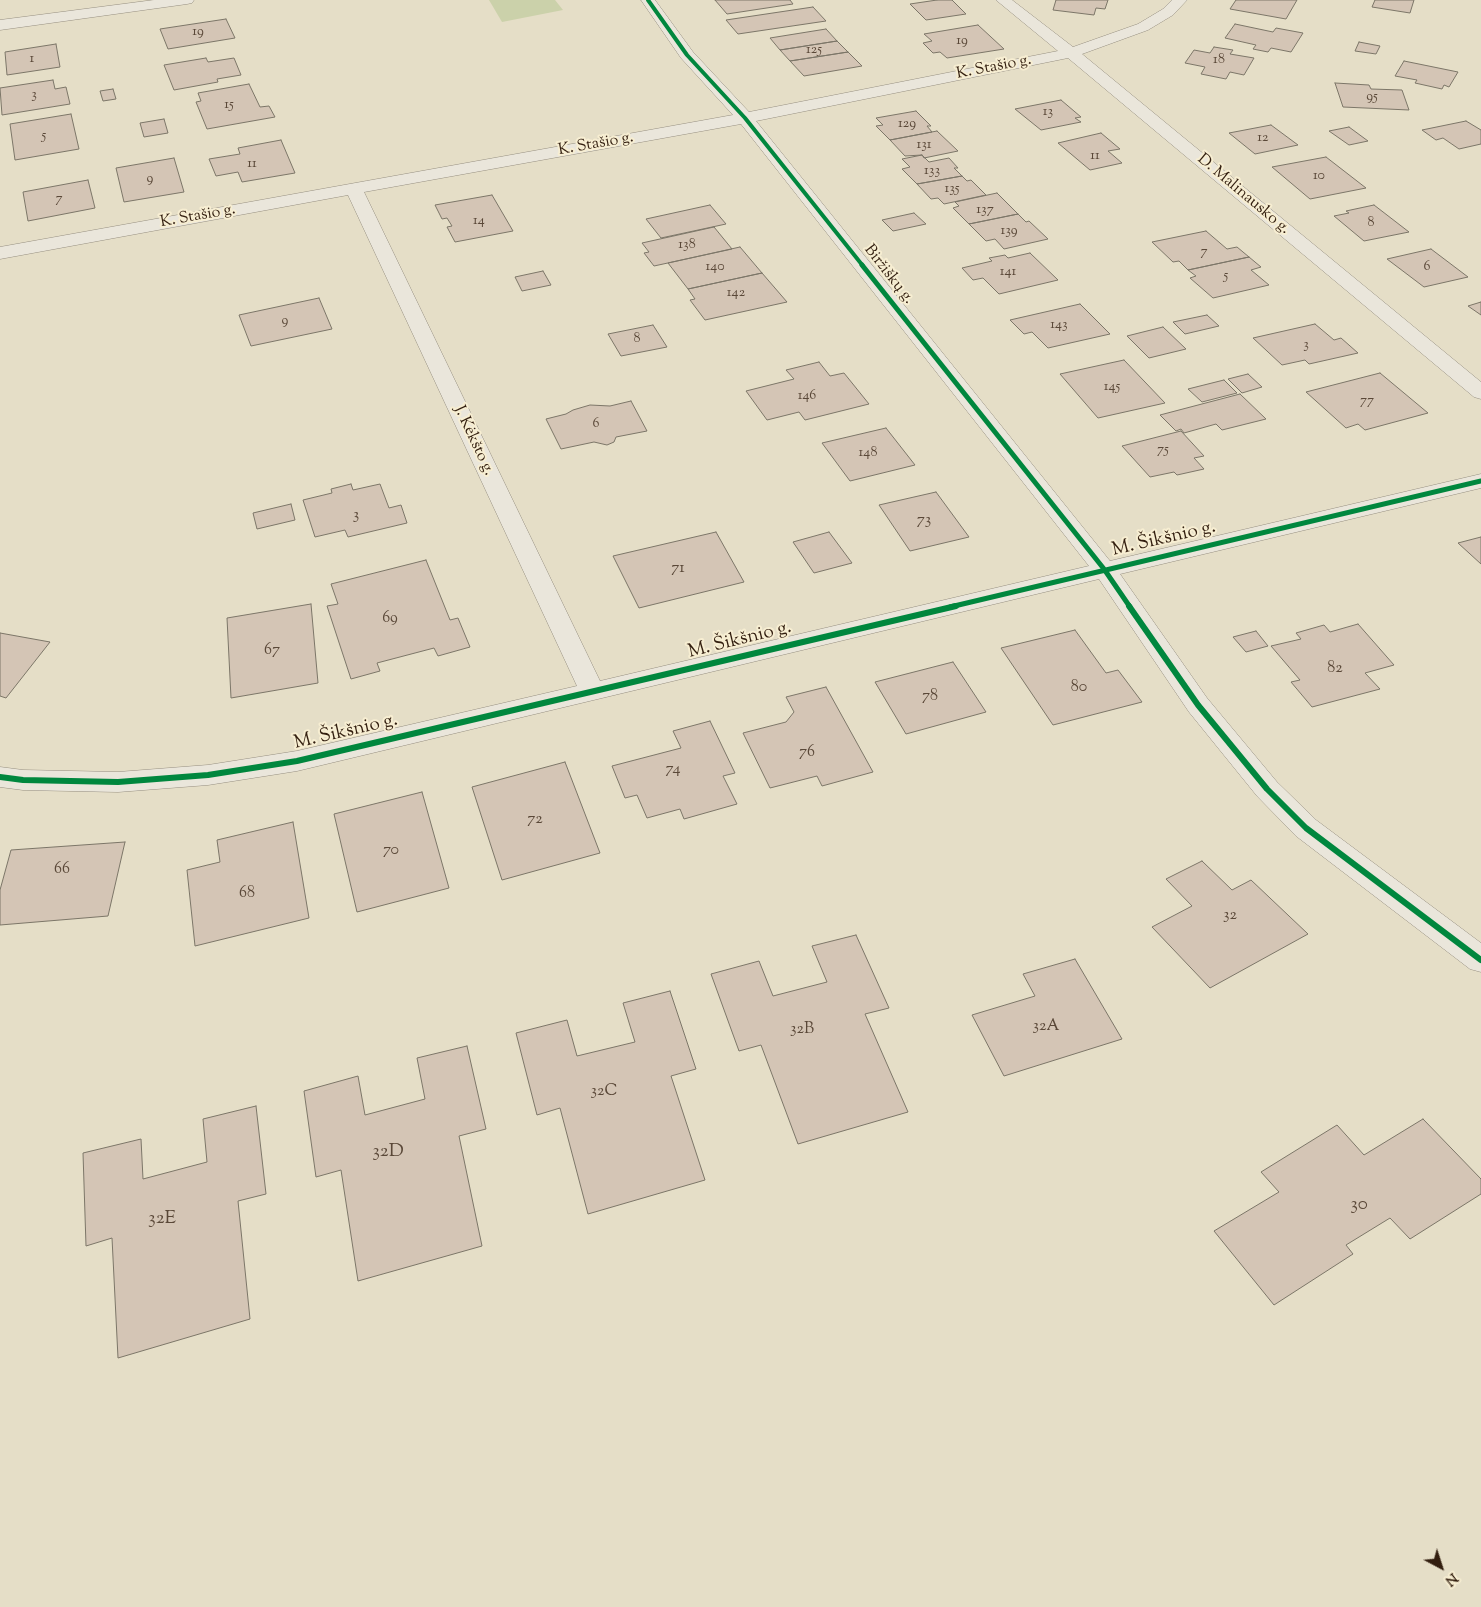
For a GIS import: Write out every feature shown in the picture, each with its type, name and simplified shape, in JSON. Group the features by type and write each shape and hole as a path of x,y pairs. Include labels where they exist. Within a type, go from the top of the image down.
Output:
{"street":[{"path":"0,25 187,0"},
{"name":"Biržiškų g.","path":"648,0 687,55 745,118 1104,569 1198,704 1267,789 1306,828 1351,864 1460,942 1481,960"},
{"name":"D. Malinausko g.","path":"1003,0 1071,53 1481,393"},
{"name":"K. Stašio g.","path":"0,253 745,118 1071,53 1143,27 1168,12 1180,0"},
{"name":"J. Kėkšto g.","path":"354,189 592,692"},
{"name":"M. Šikšnio g.","path":"0,777 23,780 118,782 208,775 297,760 1481,481"}],"green space":[{"path":"489,0 555,0 563,10 502,22"}],"building":[{"path":"715,0 790,0 793,4 727,14"},
{"path":"952,0 966,14 926,20 910,4"},
{"path":"1056,0 1108,0 1105,9 1096,8 1094,15 1053,10"},
{"path":"1236,0 1297,0 1286,19 1230,9"},
{"path":"1375,0 1414,0 1410,13 1372,7"},
{"path":"813,7 826,21 738,34 726,20"},
{"path":"226,19 235,38 168,49 160,29"},
{"path":"1235,24 1273,32 1276,28 1303,33 1291,52 1271,48 1268,52 1253,49 1256,45 1225,38"},
{"path":"978,25 1004,49 947,58 940,52 933,53 923,43 932,41 924,34"},
{"path":"826,29 837,41 780,50 770,38"},
{"path":"837,41 848,52 790,61 780,50"},
{"path":"1359,42 1380,46 1376,54 1355,51"},
{"path":"56,44 60,67 7,75 5,52"},
{"path":"1214,47 1233,50 1230,54 1254,58 1244,75 1230,72 1226,79 1201,74 1205,67 1185,63 1194,50 1210,53"},
{"path":"848,52 862,66 804,76 790,61"},
{"path":"206,58 208,62 234,58 241,75 217,79 218,82 174,90 164,65"},
{"path":"1404,61 1458,72 1449,87 1444,85 1442,89 1415,83 1417,80 1395,76"},
{"path":"53,80 55,89 66,87 70,104 2,115 0,88"},
{"path":"1335,83 1369,85 1371,89 1402,90 1409,110 1343,107"},
{"path":"249,84 260,107 269,106 275,117 207,129 196,102 201,101 198,93"},
{"path":"113,89 116,99 103,101 100,91"},
{"path":"1061,100 1081,117 1075,118 1081,122 1041,130 1015,109"},
{"path":"916,111 931,126 927,126 932,132 890,140 876,126 883,125 876,118"},
{"path":"71,114 79,149 15,160 10,124"},
{"path":"164,119 168,133 144,137 140,123"},
{"path":"1466,121 1481,130 1481,144 1459,149 1443,138 1436,140 1422,130"},
{"path":"1271,125 1298,145 1255,154 1229,133"},
{"path":"1349,127 1368,141 1349,145 1329,131"},
{"path":"937,131 958,151 924,158 922,155 905,156 890,140"},
{"path":"1101,133 1120,149 1108,151 1122,163 1090,170 1058,143"},
{"path":"281,140 295,173 242,182 238,172 216,176 209,159 240,154 238,148"},
{"path":"922,155 929,162 949,158 958,168 954,168 962,176 917,184 902,169 910,167 902,159"},
{"path":"1326,157 1366,188 1310,199 1272,167"},
{"path":"174,158 184,192 124,202 116,168"},
{"path":"962,176 967,181 971,180 986,195 944,204 938,198 931,199 917,184"},
{"path":"88,180 95,208 28,221 23,192"},
{"path":"997,193 1018,214 969,224 953,208 959,206 955,202"},
{"path":"492,195 513,231 455,242 447,227 452,226 447,218 442,219 435,205"},
{"path":"710,205 726,224 661,238 646,219"},
{"path":"1374,205 1409,232 1364,241 1334,216 1349,213 1346,211"},
{"path":"914,213 926,224 893,231 882,220"},
{"path":"1018,214 1026,222 1029,221 1048,239 1004,249 995,239 986,241 969,224"},
{"path":"714,227 732,249 654,266 644,253 649,252 642,243"},
{"path":"1206,231 1227,249 1237,247 1249,257 1188,270 1179,261 1173,262 1152,242"},
{"path":"740,247 762,273 688,289 668,263"},
{"path":"1431,249 1468,277 1424,287 1387,259"},
{"path":"1030,253 1058,280 999,294 983,278 973,280 962,268 992,261 989,258 1005,255 1008,258"},
{"path":"1249,257 1261,267 1251,270 1269,285 1213,298 1190,278 1196,276 1188,270"},
{"path":"543,271 551,285 522,291 515,277"},
{"path":"762,273 787,302 705,320 690,300 695,299 688,289"},
{"path":"319,298 332,329 251,346 239,315"},
{"path":"1481,302 1481,315 1468,306"},
{"path":"1080,304 1110,334 1048,348 1032,332 1024,334 1010,320"},
{"path":"1207,315 1219,326 1185,334 1173,322"},
{"path":"1315,324 1334,340 1341,338 1358,353 1309,364 1305,360 1282,365 1253,338"},
{"path":"653,325 667,347 621,356 608,334"},
{"path":"1163,327 1186,349 1149,358 1127,336"},
{"path":"1124,360 1165,403 1098,418 1060,374"},
{"path":"819,362 830,376 844,373 869,404 805,420 799,412 767,420 746,391 794,379 786,370"},
{"path":"1380,373 1428,413 1365,430 1358,424 1346,428 1306,392"},
{"path":"1248,374 1262,387 1242,393 1228,379"},
{"path":"1224,380 1237,393 1202,402 1188,389"},
{"path":"1240,394 1266,419 1222,430 1216,424 1184,433 1181,429 1176,431 1160,415"},
{"path":"631,401 647,431 616,437 614,442 607,445 594,442 561,449 546,419 590,405 610,406"},
{"path":"886,428 915,465 850,481 822,443"},
{"path":"1181,431 1204,456 1194,458 1204,469 1177,475 1174,472 1150,477 1122,446"},
{"path":"351,484 353,490 380,484 389,508 401,505 407,523 348,537 345,530 315,537 303,500 332,493 331,489"},
{"path":"936,492 969,537 910,551 879,505"},
{"path":"291,504 295,520 257,529 253,513"},
{"path":"716,532 744,582 639,608 613,556"},
{"path":"829,532 852,563 814,573 793,542"},
{"path":"1481,537 1481,564 1458,543"},
{"path":"426,560 450,620 458,618 470,647 438,656 434,648 377,663 380,671 351,679 327,606 338,604 331,584"},
{"path":"311,604 318,683 231,698 227,618"},
{"path":"1358,624 1394,665 1365,673 1380,689 1312,707 1291,682 1300,680 1271,646 1301,639 1296,633 1324,625 1330,632"},
{"path":"1075,630 1106,673 1118,670 1142,702 1053,725 1001,648"},
{"path":"1256,631 1268,646 1246,652 1233,637"},
{"path":"0,633 50,642 6,698 0,696"},
{"path":"953,662 986,712 906,734 875,682"},
{"path":"826,687 873,772 822,786 817,776 770,788 743,733 786,722 794,712 786,697"},
{"path":"710,721 735,773 723,776 737,804 684,819 680,809 647,818 637,795 625,798 612,766 681,748 673,731"},
{"path":"565,762 600,853 502,880 472,787"},
{"path":"422,792 449,888 357,912 334,814"},
{"path":"293,822 309,918 195,946 187,870 220,862 217,840"},
{"path":"125,842 108,916 0,925 0,890 11,850"},
{"path":"1202,861 1232,890 1251,880 1308,934 1210,988 1152,927 1192,906 1166,879"},
{"path":"856,935 889,1008 865,1014 908,1112 798,1144 761,1045 739,1051 711,974 759,961 773,996 827,982 812,946"},
{"path":"1075,959 1122,1039 1004,1076 972,1015 1035,996 1023,974"},
{"path":"670,991 696,1069 671,1076 705,1180 588,1214 560,1108 537,1115 516,1033 567,1020 577,1056 635,1042 623,1003"},
{"path":"467,1046 486,1129 459,1136 482,1246 358,1281 341,1170 316,1177 304,1091 358,1076 365,1115 425,1099 417,1058"},
{"path":"256,1106 266,1194 238,1201 250,1319 118,1358 112,1238 86,1246 83,1153 141,1139 143,1179 207,1162 203,1119"},
{"path":"1423,1119 1481,1179 1481,1194 1410,1239 1390,1218 1346,1245 1353,1254 1274,1305 1214,1231 1279,1192 1261,1172 1337,1125 1364,1155"}],"cycle path":[{"path":"648,0 687,55 745,118 1104,569 1198,705 1267,789 1306,828 1481,960"},
{"path":"0,777 23,780 118,782 208,775 297,761 1481,481"}]}
